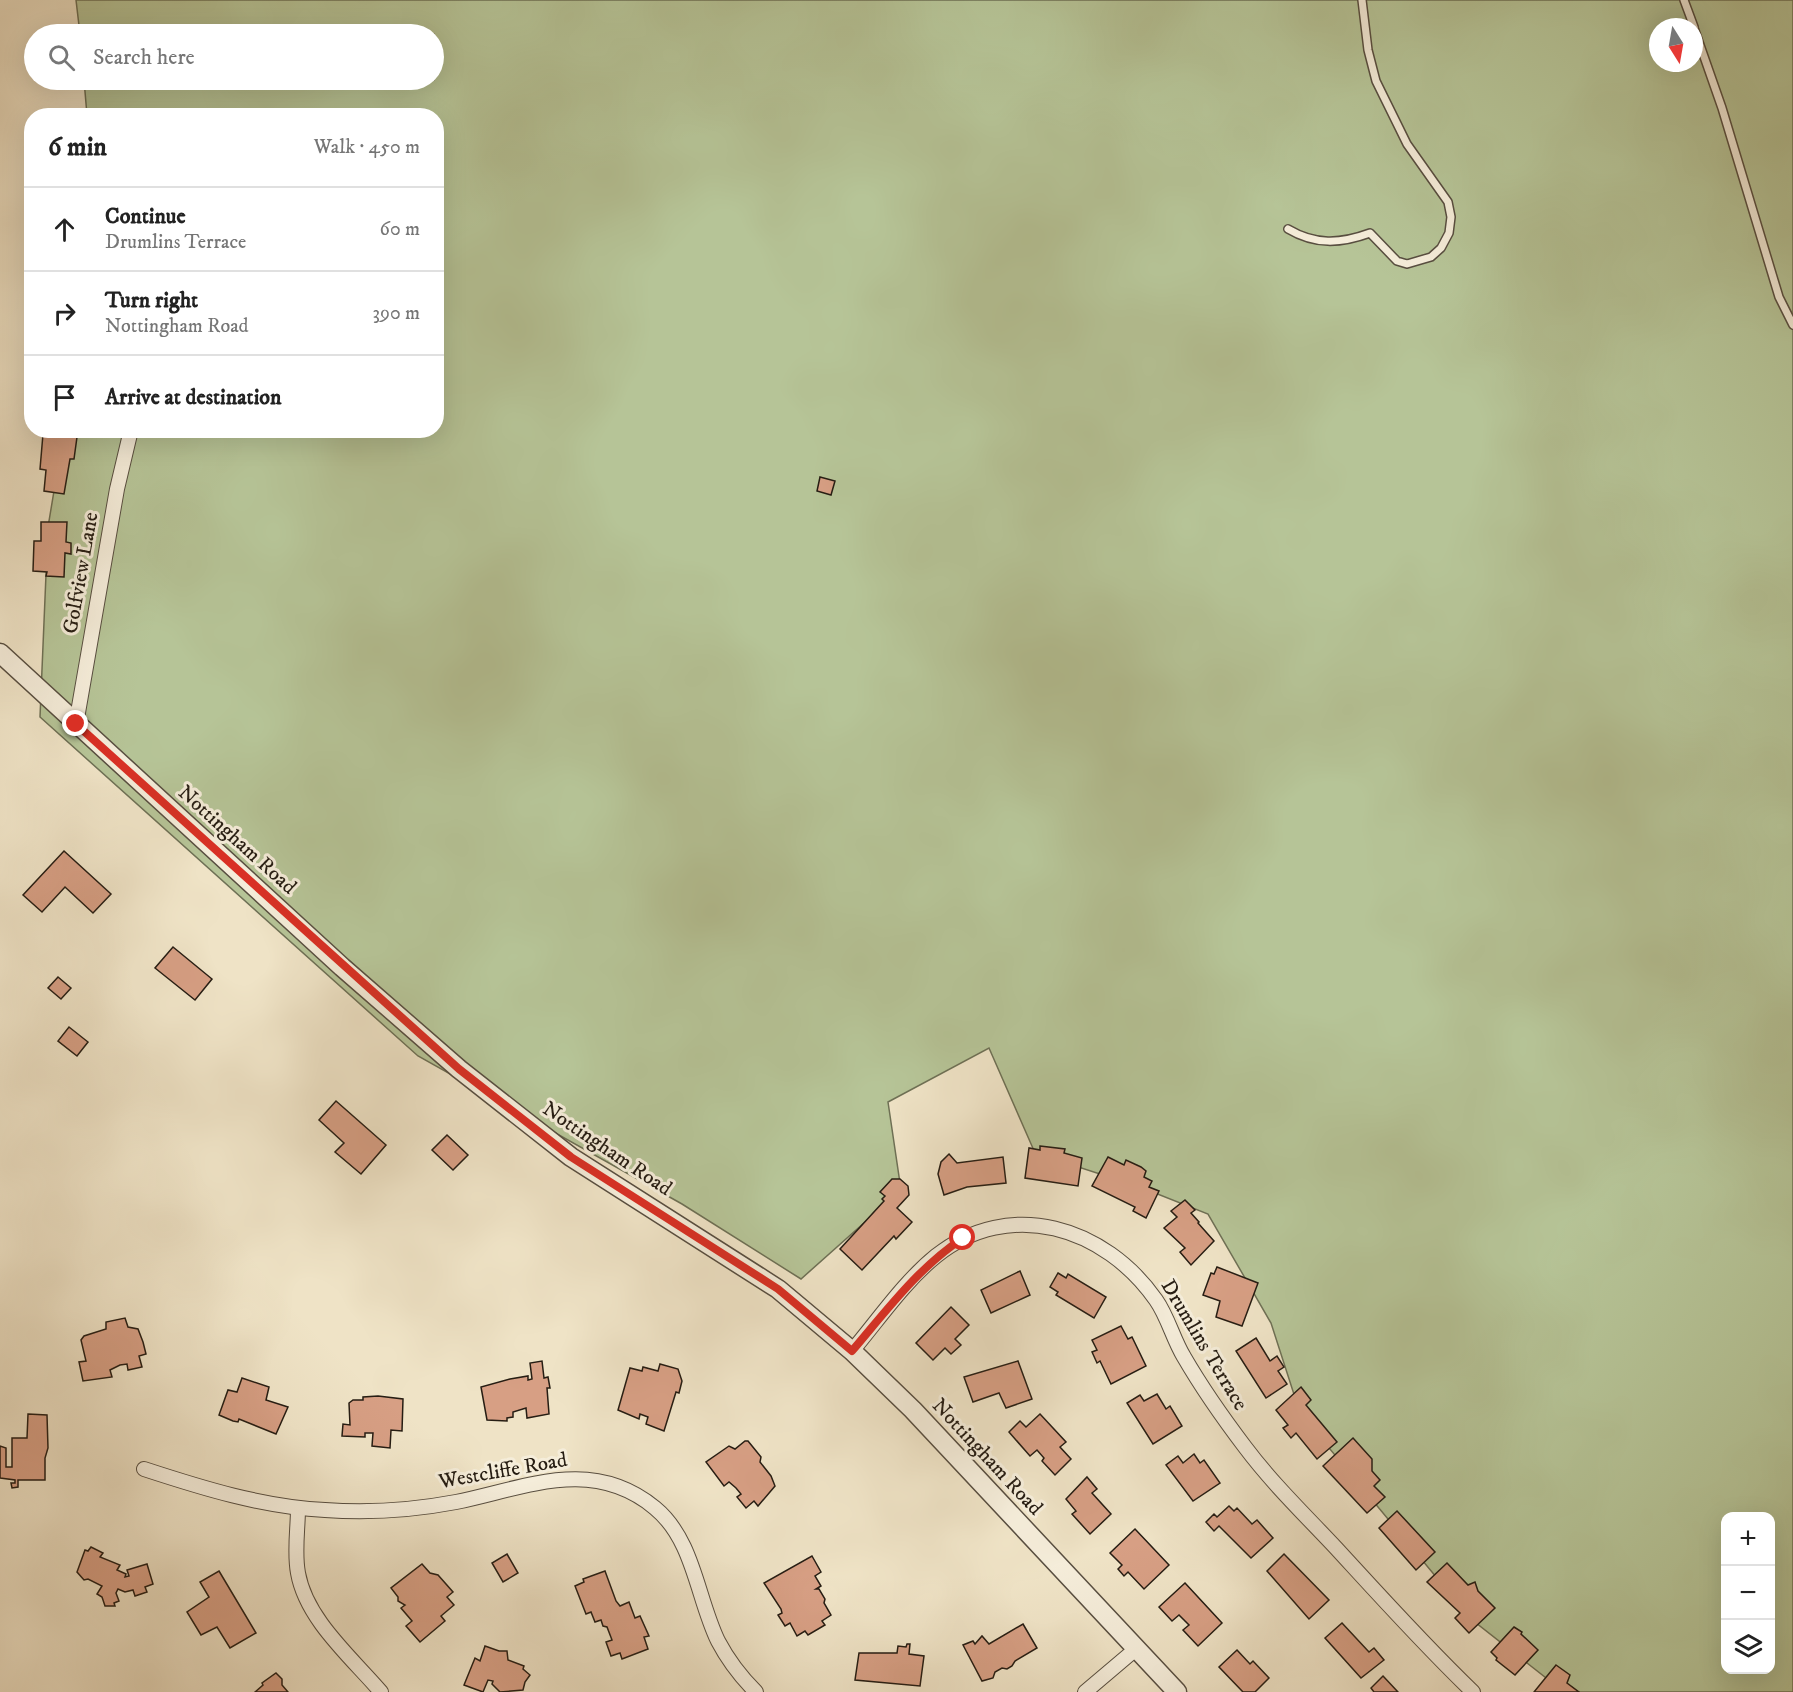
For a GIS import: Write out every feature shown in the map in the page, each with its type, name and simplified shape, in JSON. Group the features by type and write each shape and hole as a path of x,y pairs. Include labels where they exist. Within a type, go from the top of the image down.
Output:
{"street":[{"name":"Golfview Lane","path":"76,724 117,489 129,438"},
{"name":"Nottingham Road","path":"0,653 459,1069 571,1157 778,1289 852,1351 921,1419 1177,1692"},
{"name":"Drumlins Terrace","path":"852,1351 904,1288 935,1257 963,1238 995,1228 1038,1224 1063,1229 1098,1244 1130,1268 1157,1301 1183,1356 1219,1412 1255,1460 1436,1658 1473,1692"},
{"name":"Westcliffe Road","path":"144,1469 203,1488 298,1508 401,1509 454,1502 542,1481 574,1477 597,1480 634,1494 669,1522 683,1544 718,1641 740,1676 756,1692"},
{"path":"298,1508 297,1571 304,1598 320,1621 381,1692"},
{"path":"1085,1692 1137,1648"}],"lane":[{"path":"1288,229 1305,239 1328,243 1370,233 1397,261 1407,264 1431,257 1441,248 1449,233 1451,217 1448,202 1407,144 1376,81 1362,0"},
{"path":"1684,0 1691,18"},
{"path":"1703,53 1722,108 1773,279 1793,326"}],"green space":[{"path":"76,0 1793,0 1793,1692 1564,1692 1471,1619 1300,1413 1271,1323 1208,1214 1140,1187 1035,1153 989,1048 888,1102 901,1190 801,1279 682,1204 418,1056 40,717 48,527 63,438 444,438 444,108 86,108 85,90 444,90 444,24 79,24"}],"building":[{"path":"43,438 77,438 74,459 70,459 64,494 44,491 46,470 40,469"},
{"path":"820,477 835,481 831,495 817,491"},
{"path":"41,522 67,522 66,542 71,543 71,554 65,553 64,577 46,576 47,572 33,571 34,541 41,541"},
{"path":"64,851 111,894 93,913 65,887 42,912 23,895"},
{"path":"173,947 212,979 195,1000 155,968"},
{"path":"58,977 71,988 61,999 48,988"},
{"path":"69,1027 88,1042 77,1056 58,1041"},
{"path":"336,1101 386,1145 361,1174 335,1152 344,1143 319,1120"},
{"path":"447,1135 468,1155 453,1170 432,1150"},
{"path":"1040,1146 1065,1149 1064,1153 1082,1158 1078,1186 1025,1178 1029,1148 1040,1150"},
{"path":"949,1154 957,1163 1003,1157 1006,1183 967,1187 944,1195 938,1174 941,1162"},
{"path":"1108,1157 1124,1165 1126,1160 1141,1167 1146,1171 1144,1177 1152,1181 1149,1187 1159,1191 1146,1218 1133,1211 1135,1207 1092,1186"},
{"path":"892,1179 900,1179 908,1186 909,1195 897,1208 912,1222 896,1239 894,1236 862,1270 840,1249 884,1201 882,1199 885,1196 880,1192"},
{"path":"1185,1200 1195,1210 1191,1213 1198,1223 1214,1241 1191,1265 1180,1252 1185,1248 1164,1228 1177,1217 1171,1211"},
{"path":"1217,1267 1258,1283 1242,1326 1216,1317 1220,1301 1203,1295 1211,1273 1214,1274"},
{"path":"1020,1271 1030,1295 991,1313 981,1290"},
{"path":"1058,1273 1066,1278 1068,1274 1106,1297 1094,1318 1056,1295 1058,1292 1050,1287"},
{"path":"951,1307 969,1325 955,1339 961,1345 951,1354 945,1348 933,1360 916,1343"},
{"path":"125,1318 128,1327 138,1329 143,1342 146,1354 139,1356 142,1367 128,1370 127,1364 120,1365 110,1370 112,1377 83,1381 79,1362 86,1361 81,1340 84,1336 106,1329 106,1322"},
{"path":"1121,1326 1128,1339 1132,1337 1146,1366 1111,1384 1100,1361 1097,1363 1092,1352 1097,1350 1092,1340"},
{"path":"1256,1338 1270,1361 1277,1356 1284,1367 1278,1371 1287,1384 1266,1398 1236,1351"},
{"path":"542,1361 544,1378 548,1377 550,1388 547,1388 549,1414 527,1418 526,1408 513,1412 513,1417 507,1418 507,1421 487,1420 481,1387 528,1376 528,1380 532,1379 530,1363"},
{"path":"1018,1361 1032,1399 1006,1408 999,1393 973,1402 964,1377"},
{"path":"660,1364 678,1369 682,1381 679,1393 676,1392 664,1431 646,1424 648,1417 640,1414 639,1419 618,1410 630,1368 642,1371 643,1367 658,1371"},
{"path":"242,1378 269,1387 266,1400 288,1407 276,1434 239,1419 238,1422 233,1421 219,1415 228,1390 237,1392"},
{"path":"1301,1387 1311,1400 1306,1405 1337,1442 1317,1459 1296,1433 1291,1438 1283,1428 1288,1425 1276,1410"},
{"path":"1157,1394 1166,1409 1170,1406 1182,1426 1153,1444 1127,1403 1140,1395 1144,1401"},
{"path":"363,1397 403,1399 402,1431 391,1430 390,1448 372,1446 373,1433 365,1433 365,1437 342,1436 343,1424 350,1425 349,1403 353,1400 363,1400"},
{"path":"28,1414 47,1415 48,1448 45,1458 45,1480 18,1480 18,1487 12,1488 11,1483 15,1483 15,1480 0,1478 0,1446 6,1448 6,1467 12,1467 12,1438 27,1438"},
{"path":"1040,1414 1066,1442 1060,1447 1071,1459 1055,1475 1042,1461 1044,1458 1037,1450 1030,1456 1009,1432 1020,1421 1026,1427"},
{"path":"1353,1438 1372,1459 1372,1471 1380,1480 1374,1486 1385,1497 1367,1513 1323,1466"},
{"path":"748,1441 761,1457 760,1462 771,1476 775,1486 758,1506 754,1501 746,1508 737,1497 741,1494 736,1488 729,1482 724,1486 706,1462 729,1446 735,1449"},
{"path":"1194,1454 1200,1463 1204,1460 1220,1483 1193,1501 1166,1465 1178,1456 1183,1463"},
{"path":"1087,1477 1097,1489 1092,1493 1111,1514 1090,1534 1072,1514 1076,1511 1066,1499"},
{"path":"1229,1506 1234,1511 1237,1508 1252,1524 1257,1520 1273,1538 1251,1558 1219,1526 1214,1531 1206,1522 1214,1514 1217,1517"},
{"path":"1397,1511 1435,1552 1416,1570 1379,1528"},
{"path":"1135,1529 1169,1565 1144,1589 1128,1572 1124,1576 1118,1569 1122,1565 1110,1553"},
{"path":"91,1547 103,1553 100,1557 120,1565 117,1570 126,1574 125,1577 129,1576 127,1570 147,1564 153,1584 145,1587 147,1592 135,1596 133,1590 125,1592 118,1589 116,1593 119,1601 114,1603 115,1606 105,1606 102,1597 97,1594 102,1586 88,1579 84,1580 77,1572 85,1550 88,1551"},
{"path":"507,1554 518,1573 503,1582 492,1563"},
{"path":"1284,1554 1329,1600 1309,1619 1267,1571"},
{"path":"812,1556 821,1572 815,1576 821,1586 816,1589 819,1589 825,1599 824,1603 831,1615 822,1621 825,1625 808,1635 805,1631 797,1636 790,1623 785,1626 778,1615 782,1613 781,1609 764,1583"},
{"path":"1447,1563 1468,1585 1475,1582 1478,1591 1495,1608 1469,1633 1455,1618 1460,1613 1427,1582"},
{"path":"422,1564 430,1573 438,1575 453,1592 447,1597 454,1605 441,1616 445,1621 420,1642 406,1626 412,1621 401,1608 405,1605 398,1601 398,1597 391,1588"},
{"path":"219,1571 256,1633 230,1648 217,1627 201,1635 187,1612 209,1597 200,1582"},
{"path":"605,1571 616,1601 620,1606 629,1602 635,1618 640,1616 649,1636 644,1637 648,1649 622,1659 620,1653 611,1656 606,1642 612,1640 607,1627 603,1626 601,1620 595,1622 591,1612 586,1614 575,1586 584,1582 583,1579"},
{"path":"1185,1583 1222,1623 1198,1646 1183,1630 1189,1625 1179,1615 1172,1621 1159,1607"},
{"path":"1342,1623 1369,1652 1374,1648 1384,1660 1361,1678 1325,1638"},
{"path":"1023,1624 1037,1648 1015,1661 1007,1669 1002,1668 995,1672 993,1678 982,1681 963,1645 973,1641 975,1644 982,1636 989,1644"},
{"path":"1514,1627 1522,1632 1521,1634 1538,1650 1515,1675 1496,1660 1497,1658 1491,1652"},
{"path":"910,1644 909,1654 924,1656 920,1686 855,1680 859,1653 897,1653 898,1646 906,1647"},
{"path":"485,1646 507,1651 508,1660 524,1666 523,1669 530,1675 523,1690 500,1692 492,1684 493,1681 488,1680 483,1692 464,1685 475,1658 480,1661"},
{"path":"1237,1650 1250,1664 1253,1661 1269,1678 1255,1692 1243,1692 1219,1667"},
{"path":"1556,1665 1570,1675 1567,1683 1579,1692 1534,1692"},
{"path":"276,1673 282,1679 282,1685 288,1692 255,1692 263,1685 262,1683"},
{"path":"1383,1676 1398,1692 1374,1692 1371,1688"}],"route":[{"path":"76,724 459,1069 571,1157 778,1289 852,1351 904,1288 935,1257 963,1238"}]}
